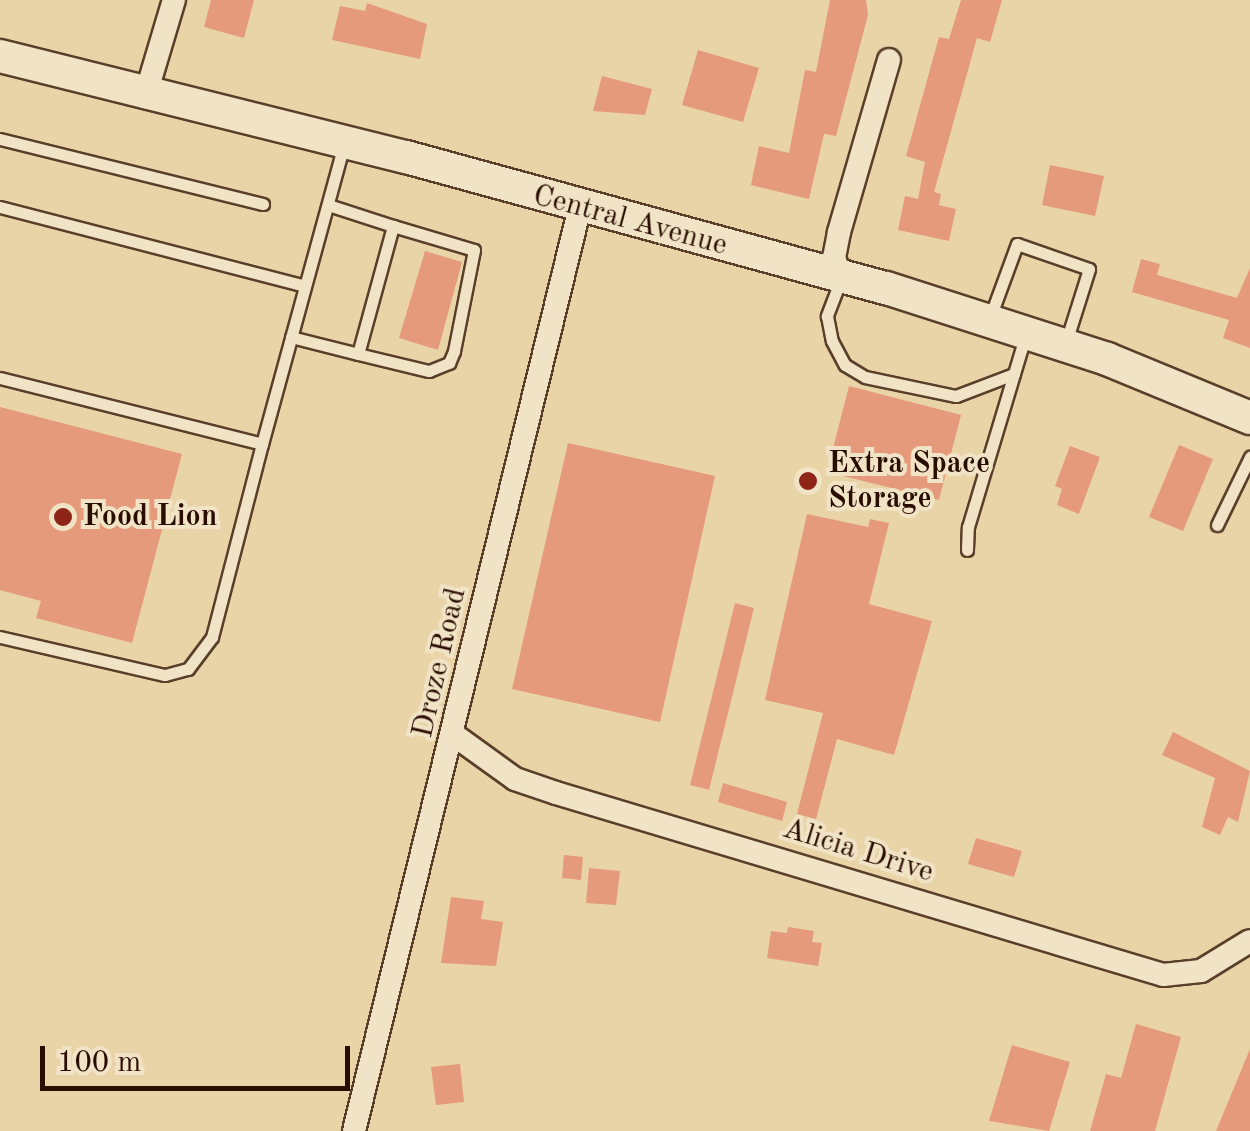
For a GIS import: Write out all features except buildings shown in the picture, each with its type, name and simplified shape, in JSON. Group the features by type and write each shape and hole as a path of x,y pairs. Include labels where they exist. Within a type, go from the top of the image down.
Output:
{"street":[{"path":"145,97 174,0"},
{"name":"Central Avenue","path":"0,56 145,97 345,142 989,320 1250,418"},
{"path":"842,278 834,258 839,232 889,60"},
{"name":"Droze Road","path":"354,1131 454,735 546,330 580,207"},
{"name":"Alicia Drive","path":"454,735 514,778 556,794 1163,975 1201,971 1250,941"}],"lane":[{"path":"0,139 263,204"},
{"path":"0,637 165,675 188,669 212,637 345,142"},
{"path":"291,338 429,371 449,363 454,352 474,250 328,206"},
{"path":"0,207 305,286"},
{"path":"358,354 393,226"},
{"path":"989,320 1018,244 1088,269 1065,346"},
{"path":"842,278 827,316 832,341 855,371 956,396 1014,374"},
{"path":"967,550 968,527 1026,333"},
{"path":"0,378 262,444"},
{"path":"1217,525 1250,458"}],"place":[{"name":"Extra Space Storage","path":"808,481"},
{"name":"Food Lion","path":"63,517"}]}
